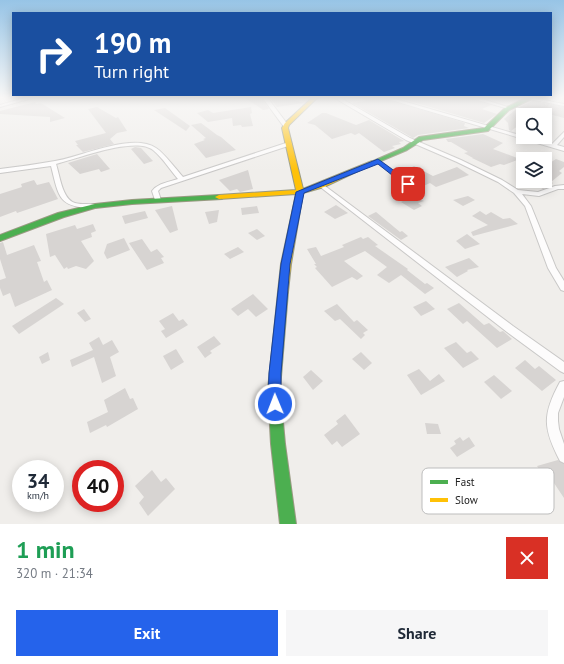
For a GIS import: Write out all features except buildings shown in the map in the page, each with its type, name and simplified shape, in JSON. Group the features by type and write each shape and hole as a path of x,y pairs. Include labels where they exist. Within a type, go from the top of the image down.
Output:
{"street":[{"path":"282,121 286,126 300,192 286,264 274,389 278,444 288,524"},
{"path":"286,126 291,121"},
{"path":"376,121 416,142 437,150 490,176 516,192 528,206 552,268 564,288"},
{"path":"466,121 564,149"},
{"path":"53,163 61,190 67,202 74,205 95,206 158,200 282,194 300,192 321,185 405,149 420,139 428,136 483,131 489,128 496,121"},
{"path":"553,146 564,134"},
{"path":"0,171 53,163 113,147 147,144 155,149 182,179"},
{"path":"158,200 154,191 156,188 289,144"},
{"path":"378,161 418,192"},
{"path":"321,185 528,343 564,368"},
{"path":"516,192 539,194 557,187 564,187"},
{"path":"0,238 61,215 95,206"},
{"path":"564,386 554,404 552,424 555,438 564,457"}],"traffic: fast":[{"path":"374,162 405,149 421,138 486,130 495,121"},
{"path":"0,238 61,215 95,206 132,202 219,197"},
{"path":"283,292 274,389 278,444 288,524"}],"traffic: slow":[{"path":"283,292 286,264 300,192 285,128 290,121"},
{"path":"219,197 300,192 321,185 374,162"}],"route":[{"path":"275,404 275,373 286,264 300,192 321,185 378,161 408,184"}]}
